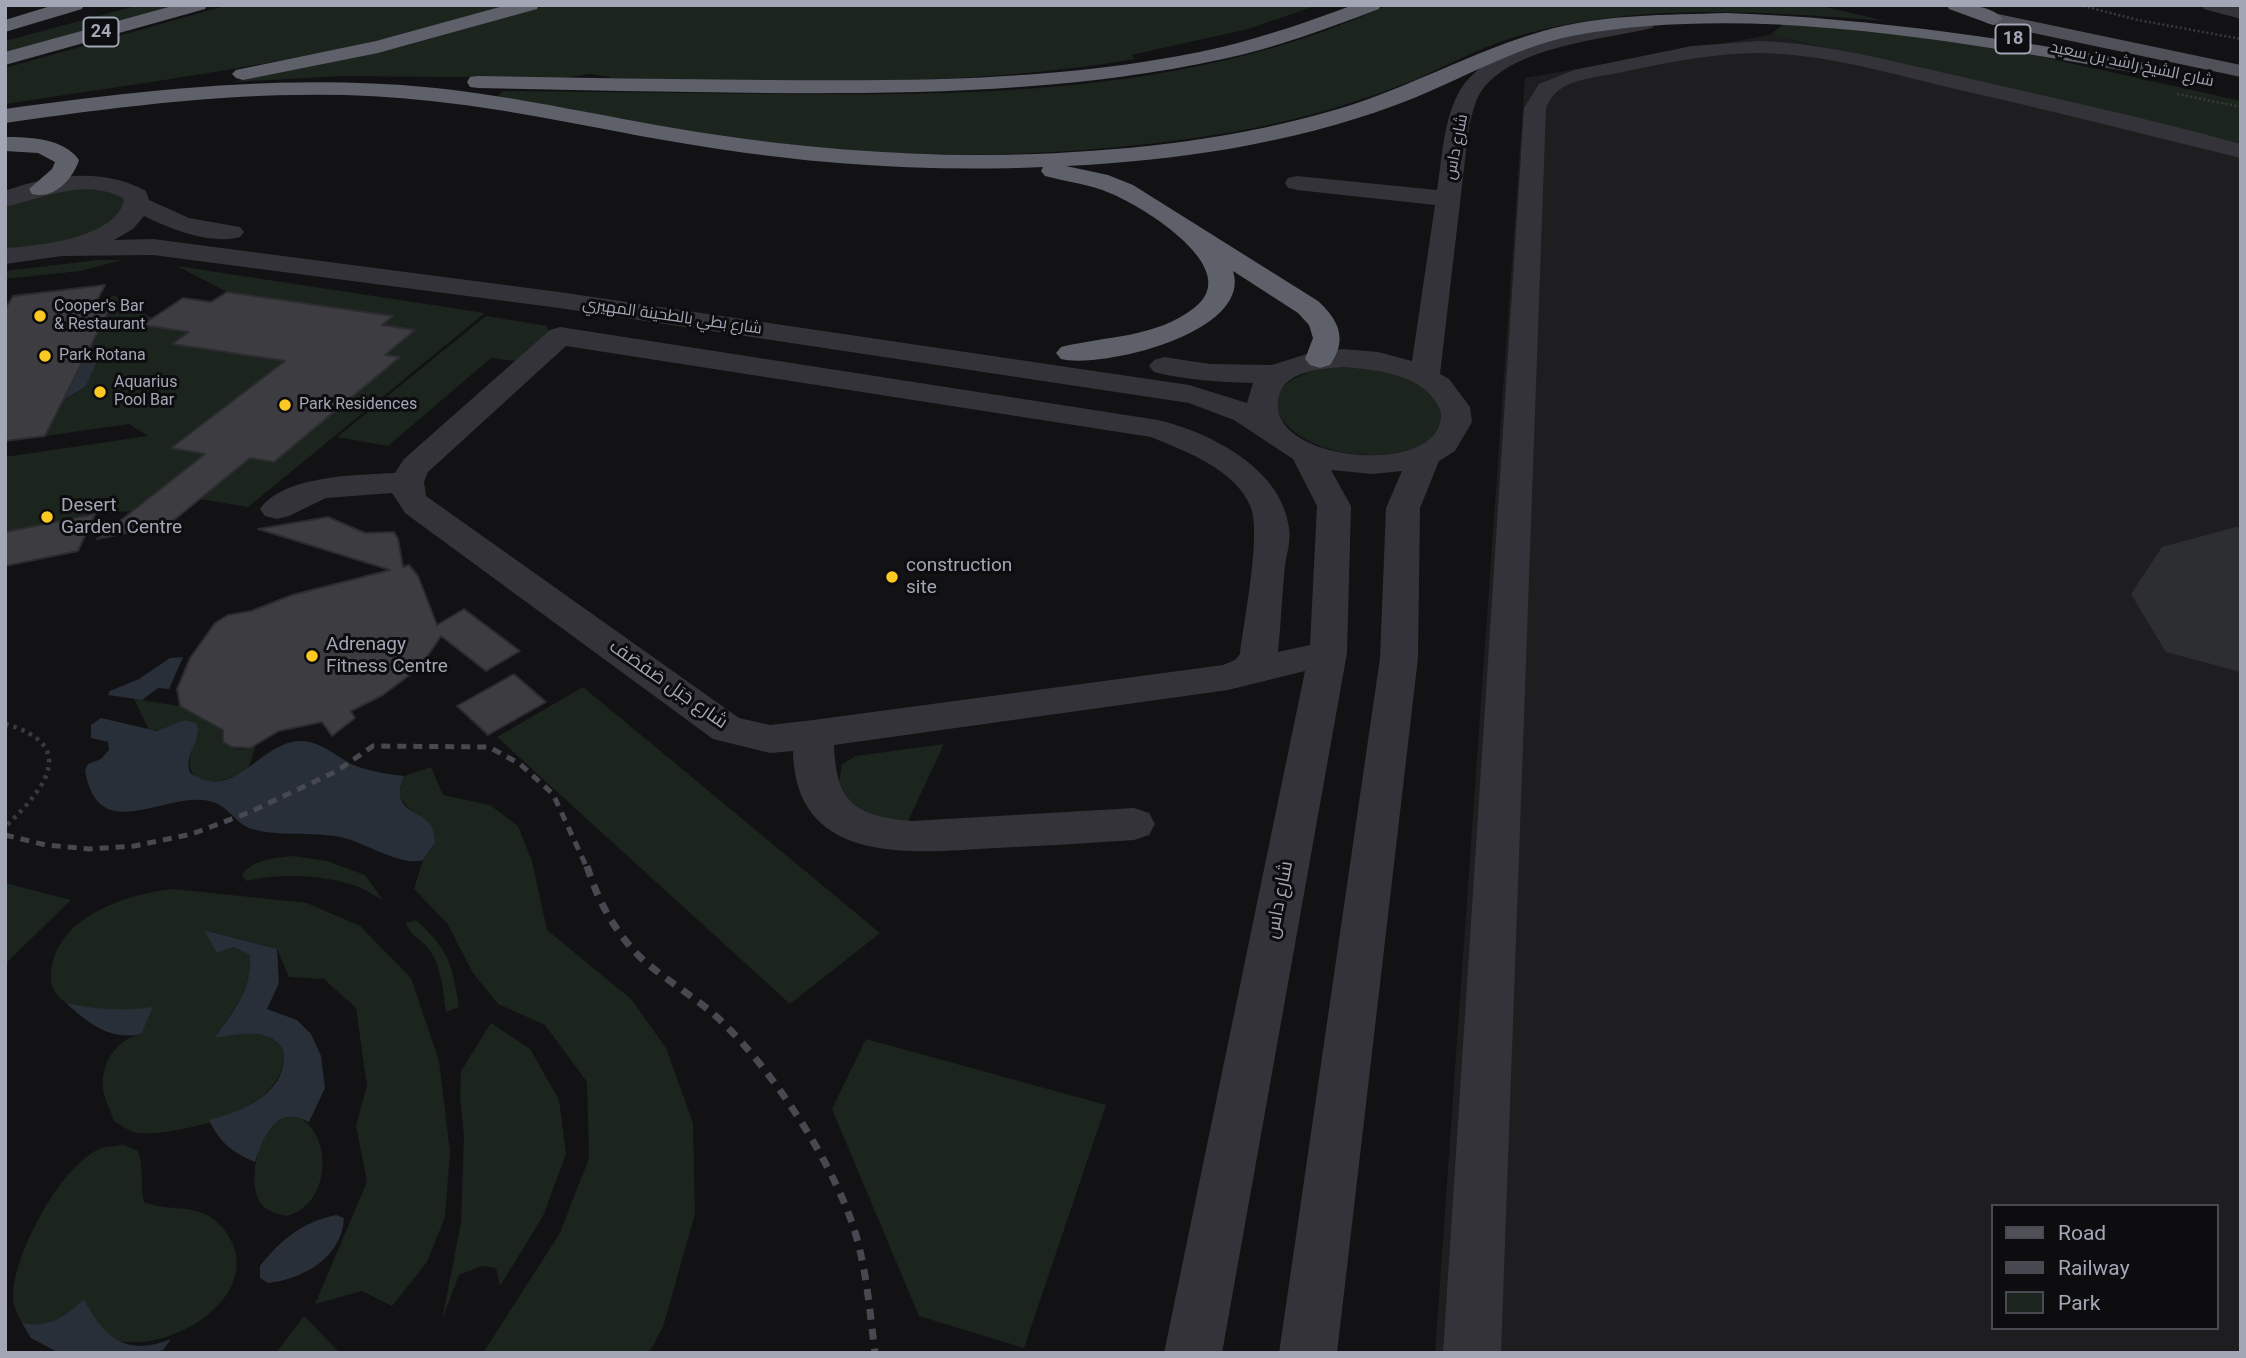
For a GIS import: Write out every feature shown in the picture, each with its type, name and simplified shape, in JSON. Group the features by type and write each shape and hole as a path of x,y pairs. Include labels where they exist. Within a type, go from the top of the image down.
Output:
{"highway":[{"name":"24","path":"5,59 198,5"},
{"path":"5,108 308,62 422,36 530,5"},
{"path":"5,116 211,89 343,82 830,87 1029,81 1128,69 1204,55 1311,29 1372,5"},
{"name":"شارع الشيخ راشد بن سعيد","path":"1859,5 2166,72"},
{"path":"1949,7 1993,19"},
{"name":"24","path":"5,34 82,9"},
{"path":"5,26 82,9"},
{"path":"93,103 243,93 340,91 429,94 753,147 911,160 1034,160 1113,155 1200,144 1293,127 1382,103 1510,47 1545,36 1669,20 1744,17 1838,21 1917,30 2166,72"},
{"path":"656,132 717,148 817,162 927,169 1029,170 1075,174 1099,180 1124,190 1317,314 1327,330 1329,340 1320,359"},
{"path":"5,144 43,147 60,153 66,160 63,172 41,189"},
{"path":"1064,363 1158,336 1190,323 1211,307 1221,290 1220,273 1195,235"}],"main road":[{"name":"شارع الشيخ راشد بن سعيد","path":"1993,19 2241,71"},
{"name":"شارع الشيخ راشد بن سعيد","path":"2166,72 2241,89"}],"street":[{"path":"2211,5 2241,13"},
{"name":"شارع داس","path":"1424,376 1458,126 1469,93 1486,74 1531,50 1594,33 1669,20"},
{"path":"1472,1353 1535,108 1542,92 1564,79 1581,74 1700,52 1743,47 1793,48 1846,57 2107,116 2241,151"},
{"path":"1297,183 1448,199"},
{"name":"شارع بطي بالطحينة المهيري","path":"41,189 92,184 112,185 137,196 139,205 183,225 1064,363 1235,408 1288,440 1352,464 1386,464 1424,455"},
{"path":"5,200 41,189"},
{"path":"9,257 64,249 108,233 129,219 139,205"},
{"name":"شارع بطي بالطحينة المهيري","path":"64,249 153,247 559,300 811,337 1064,363 1210,373 1280,374"},
{"path":"277,509 293,497 322,487 406,482 415,466 560,336 565,317 559,300"},
{"path":"560,336 1158,429 1216,454 1250,481 1272,526 1259,656 1255,663 1239,674"},
{"path":"715,360 811,337"},
{"path":"790,371 793,356 811,337"},
{"path":"1280,374 1320,359 1350,357 1381,360 1434,381 1451,397 1458,415 1455,432 1441,447 1424,455 1403,508 1399,658 1308,1353"},
{"path":"955,397 1064,363"},
{"path":"1035,410 1031,399 1034,389 1064,363"},
{"name":"شارع داس","path":"1193,1353 1328,646 1334,506 1288,440 1261,412 1262,394 1280,374"},
{"name":"شارع جَبَل صَفصَف","path":"406,482 408,497 417,506 716,722 727,729 757,737 813,734 1239,674 1328,646"},
{"path":"1262,627 1328,646"},
{"path":"813,734 816,781 827,805 851,824 885,835 912,836 1134,824"}],"path":[{"path":"2079,5 2138,20 2241,39"},
{"path":"5,724 18,726 37,735 49,751 50,761 47,779 38,795 5,827"}],"shaded area":[{"path":"1770,35 2241,145 2241,1353 1435,1353 1525,78"},
{"path":"82,357 98,359 86,386 58,404"},
{"path":"183,657 169,689 158,688 142,700 108,695 110,691 139,679 170,658"},
{"path":"101,718 157,731 185,720 196,723 198,734 189,759 190,773 205,780 231,778 278,747 301,741 325,748 362,768 404,776 400,789 401,799 408,808 428,822 435,836 435,843 423,860 406,861 336,836 252,829 213,802 176,802 137,811 119,812 104,807 92,794 85,770 88,764 101,759 109,750 108,742 91,738 91,725"},
{"path":"204,930 277,949 279,983 267,1009 297,1020 311,1034 321,1056 325,1088 309,1122 298,1117 288,1117 273,1125 255,1162 228,1146 209,1120 235,1112 261,1098 279,1078 283,1065 283,1050 277,1042 261,1035 242,1034 214,1038 245,990 250,955 234,947 217,953"},
{"path":"66,1003 110,1009 153,1007 141,1034 119,1035 100,1029"},
{"path":"336,1215 344,1218 342,1232 329,1255 319,1264 282,1281 268,1283 260,1278 260,1266 284,1240 313,1222"},
{"path":"84,1299 108,1334 118,1340 141,1346 171,1339 163,1350 152,1353 59,1353 31,1338 22,1323 40,1324 56,1320"}],"green space":[{"path":"139,5 194,5 5,57 5,41"},
{"path":"228,5 514,5 451,23 325,52 198,75 5,104 5,68"},
{"path":"548,5 1318,5 1248,29 1131,55 1135,59 1003,75 871,81 606,79 611,77 590,74 563,78 344,76 232,82 401,47"},
{"path":"1388,5 1817,5 1886,21 1705,12 1614,17 1511,38 1394,88 1287,121 1195,138 1039,153 883,153 790,145 496,98 503,91 933,93 1089,83 1166,72 1241,56 1316,34"},
{"path":"1785,23 1923,35 2047,58 2241,101 2241,145 1770,35"},
{"path":"60,189 105,189 128,201 117,221 77,240 5,251 5,204"},
{"path":"98,260 122,260 80,271 5,279 5,271"},
{"path":"177,266 485,313 248,507 200,499 250,458 274,462 399,357 385,355 415,330 382,325 392,316 227,292"},
{"path":"114,295 172,330 189,332 173,344 285,361 171,448 205,454 141,510 85,515 5,532 5,457 148,436 129,424 45,436 62,402 86,386 97,359 85,357 110,307 93,308"},
{"path":"486,316 547,326 549,333 516,361 491,358 388,446 337,437"},
{"path":"1352,365 1396,375 1427,389 1437,399 1442,411 1440,426 1434,436 1406,451 1363,455 1329,449 1301,436 1283,420 1277,402 1284,386 1309,372"},
{"path":"583,687 880,933 790,1004 497,737"},
{"path":"134,699 180,706 221,729 234,748 243,749 256,745 248,770 220,781 198,779 192,773 190,763 199,733 189,720 163,730 149,730"},
{"path":"944,744 907,823 855,813 839,782 842,764 856,756"},
{"path":"431,767 443,795 490,805 518,826 532,861 547,930 631,999 666,1048 693,1123 695,1214 663,1327 649,1353 483,1353 560,1233 589,1158 587,1082 545,1025 498,1004 473,973 447,923 414,889 423,860 435,843 429,826 409,808 399,794 404,776"},
{"path":"293,856 327,861 365,875 383,900 357,886 327,879 286,876 247,881 242,876 257,863"},
{"path":"5,883 71,900 5,964"},
{"path":"174,889 307,903 360,926 411,978 439,1061 450,1152 445,1217 427,1262 392,1306 362,1291 315,1304 367,1182 356,1125 367,1086 356,1008 324,979 289,977 277,949 205,930 217,953 234,947 250,955 245,989 235,1009 214,1037 252,1034 270,1038 283,1050 281,1071 270,1088 253,1103 206,1124 180,1130 138,1133 114,1121 104,1093 105,1070 117,1047 141,1034 129,1011 79,1007 62,1000 52,983 55,955 64,938 96,912 135,896"},
{"path":"416,920 436,940 447,958 459,1007 446,1012 442,981 435,959 406,923"},
{"path":"491,1023 530,1049 559,1100 566,1154 543,1216 500,1286 496,1268 482,1266 459,1275 442,1320 461,1223 464,1137 460,1098 461,1071"},
{"path":"866,1039 1106,1105 1024,1348 919,1316 832,1109"},
{"path":"297,1116 308,1124 315,1134 323,1160 322,1173 312,1198 303,1208 288,1216 269,1210 260,1202 256,1193 255,1170 266,1133 283,1118"},
{"path":"124,1145 138,1151 144,1202 205,1214 223,1228 235,1252 235,1275 225,1297 208,1315 185,1329 160,1339 135,1342 112,1339 103,1331 84,1300 56,1320 40,1324 22,1323 13,1301 15,1280 30,1236 42,1212 71,1171 87,1157 102,1148"},
{"path":"304,1316 340,1353 276,1353"}],"building":[{"name":"Park Rotana","path":"105,285 93,308 111,306 45,436 5,441 5,309 13,296"},
{"name":"Park Residences","path":"227,292 393,316 382,325 415,330 385,355 400,357 274,462 250,458 168,525 97,539 205,454 171,448 285,361 172,344 189,332 142,325 183,298 211,302"},
{"path":"95,514 78,551 5,566 5,532"},
{"path":"328,517 365,533 394,532 398,539 403,567 409,565 418,576 437,625 464,609 520,651 486,671 441,636 423,663 383,695 351,711 355,718 332,736 322,722 279,731 250,748 232,747 223,742 223,730 180,706 177,689 190,658 215,623 228,615 251,611 292,595 390,570 258,529"},
{"path":"514,674 546,702 488,735 457,706"}],"runway":[{"path":"2236,594 2241,604"}],"railway":[{"path":"5,835 46,845 89,849 134,846 192,834 250,812 337,771 373,746 489,747 520,764 553,794 587,868"},
{"path":"587,866 604,907 629,945 649,965 712,1013 741,1042 777,1087 811,1137 838,1188 854,1229 866,1282 875,1353"}],"place":[{"name":"Cooper's Bar & Restaurant","path":"40,316"},
{"name":"Park Rotana","path":"45,356"},
{"name":"Aquarius Pool Bar","path":"100,392"},
{"name":"Park Residences","path":"285,405"},
{"name":"Desert Garden Centre","path":"47,517"},
{"name":"construction site","path":"892,577"},
{"name":"Adrenagy Fitness Centre","path":"312,656"}]}
